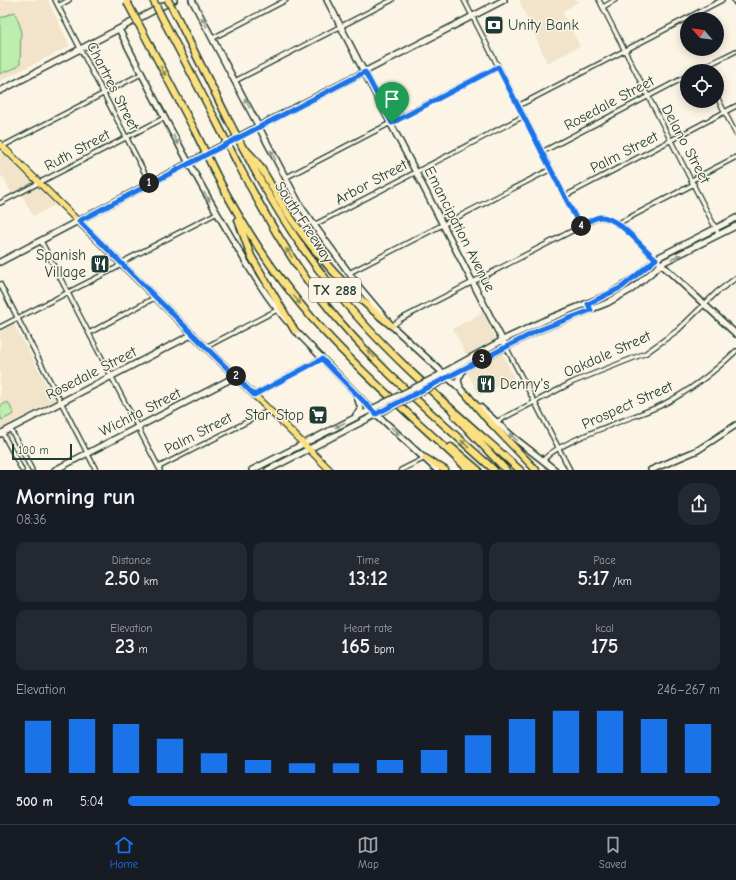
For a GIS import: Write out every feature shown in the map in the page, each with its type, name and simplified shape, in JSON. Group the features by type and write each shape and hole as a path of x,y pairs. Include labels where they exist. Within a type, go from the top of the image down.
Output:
{"highway":[{"path":"153,0 238,164 288,251 322,301 371,355 494,470"},
{"name":"South Freeway","path":"168,0 243,148 253,160 307,254 329,283 386,346 520,470"},
{"name":"TX 288","path":"127,1 235,211 277,274 339,347 470,470"},
{"path":"253,160 306,239 356,294 392,326"},
{"path":"235,211 251,256 295,331"},
{"path":"434,392 506,470"},
{"path":"467,395 536,470"},
{"path":"403,407 478,470"},
{"path":"425,458 445,470"}],"main road":[{"path":"0,90 174,0"},
{"path":"192,0 301,207 349,274 392,326 444,372 496,422 555,470"},
{"name":"Emancipation Avenue","path":"328,0 506,347"},
{"path":"0,262 259,126 504,0"},
{"path":"119,29 188,164 277,310 295,331 356,394 437,470"},
{"path":"1,146 79,221 330,470"},
{"path":"252,470 434,378 503,340 558,314 588,304 622,287 656,259 736,218"},
{"path":"266,463 268,470 449,378 464,368 539,330 607,303 632,289 661,264 736,226"},
{"path":"656,259 736,334"},
{"path":"588,304 591,310"},
{"name":"Rosedale Street","path":"1,433 192,334"},
{"path":"460,388 458,380 464,368"},
{"name":"Wichita Street","path":"55,470 227,381 235,375"},
{"path":"355,417 361,409 356,394"},
{"path":"650,470 698,450 736,425"}],"street":[{"name":"Chartres Street","path":"55,0 150,183"},
{"path":"58,6 69,0"},
{"path":"213,38 286,0"},
{"path":"235,81 392,0"},
{"path":"464,0 580,226"},
{"name":"Delano Street","path":"599,0 626,50 648,97 719,235"},
{"path":"603,7 615,0"},
{"path":"518,106 722,0"},
{"path":"712,64 736,51"},
{"path":"285,178 498,67"},
{"path":"1,146 141,74"},
{"name":"Rosedale Street","path":"542,152 680,80"},
{"name":"Palm Street","path":"565,196 736,106"},
{"path":"722,108 736,134"},
{"name":"Arbor Street","path":"314,225 524,116"},
{"name":"Ruth Street","path":"0,203 164,118"},
{"path":"618,224 736,157"},
{"path":"349,274 551,169"},
{"path":"0,327 217,213"},
{"path":"392,326 401,319 473,281 599,217 609,219 618,224 656,259"},
{"path":"41,241 159,468"},
{"name":"Oakdale Street","path":"496,422 573,382 646,352 678,330 717,292 736,278"},
{"path":"0,284 96,470"},
{"path":"89,333 156,298"},
{"path":"206,347 277,310"},
{"name":"Emancipation Avenue","path":"506,347 570,470"},
{"name":"Prospect Street","path":"543,461 558,449 589,434 644,413 679,396 713,372 736,351"},
{"path":"254,395 322,359"},
{"name":"Palm Street","path":"159,468 270,410"},
{"path":"10,428 32,470"},
{"path":"1,433 22,470"},
{"path":"401,470 425,458"}],"shaded area":[{"path":"0,0 48,0 70,46 0,81"},
{"path":"519,0 581,0 562,12 580,46 547,63"},
{"path":"0,151 55,205 33,216 20,191 12,194 3,176 0,177"},
{"path":"483,312 514,378 479,395 467,372 473,368 453,329"},
{"path":"14,324 55,400 0,429 0,331"}],"green space":[{"path":"15,12 21,29 20,63 14,69 0,74 0,18"},
{"path":"8,402 14,414 2,420 0,415 0,406"}],"place":[{"name":"Unity Bank","path":"494,25"},
{"name":"Spanish Village","path":"100,264"},
{"name":"Denny's","path":"486,384"},
{"name":"Star Stop","path":"318,415"}],"route":[{"path":"498,67 580,226 599,217 609,219 618,224 656,259 622,287 588,304 591,310 539,330 464,368 449,378 376,414 322,359 254,395 79,221 365,72 392,123 498,67"}]}
